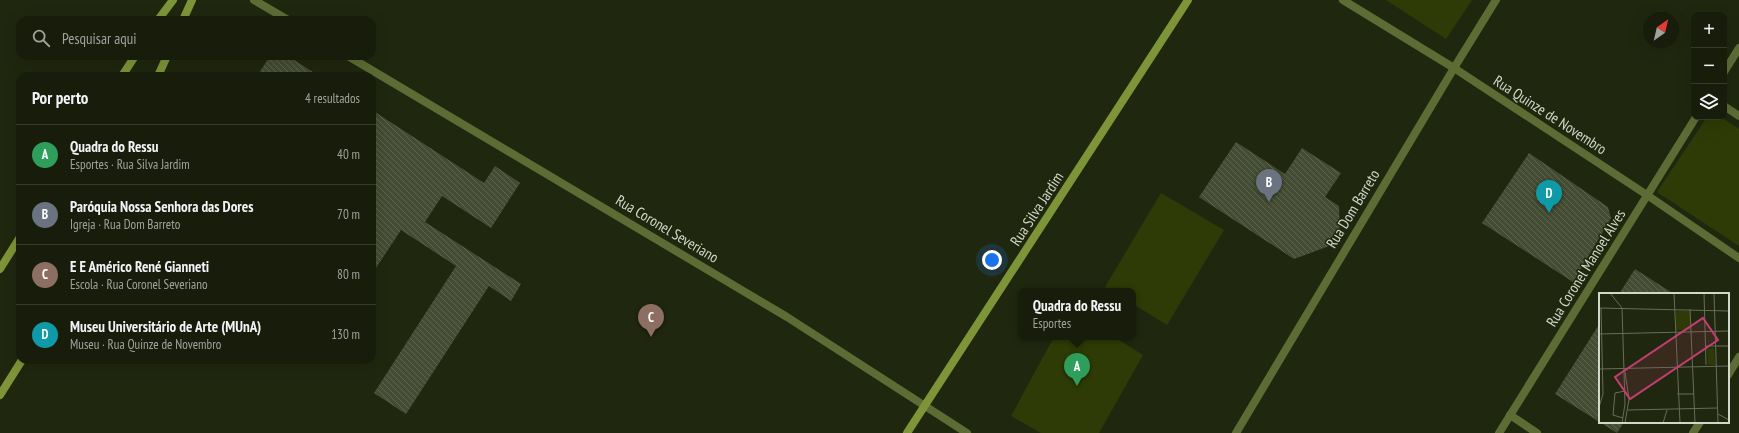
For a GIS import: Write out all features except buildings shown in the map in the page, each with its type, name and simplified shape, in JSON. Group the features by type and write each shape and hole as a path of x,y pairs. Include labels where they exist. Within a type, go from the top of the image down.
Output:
{"street":[{"path":"161,16 173,0"},
{"path":"185,16 192,0"},
{"path":"254,0 281,16"},
{"name":"Rua Silva Jardim","path":"907,433 1188,0"},
{"name":"Rua Quinze de Novembro","path":"1343,0 1454,68 1648,195 1739,258"},
{"name":"Rua Dom Barreto","path":"1236,433 1496,0"},
{"path":"1727,67 1739,48"},
{"path":"125,72 132,60"},
{"path":"160,72 165,60"},
{"name":"Rua Coronel Severiano","path":"355,60 375,72"},
{"name":"Rua Coronel Severiano","path":"376,73 787,317 967,433"},
{"path":"1727,108 1739,116"},
{"name":"Rua Coronel Manoel Alves","path":"1499,433 1694,120"},
{"path":"0,269 16,243"},
{"path":"1729,373 1739,357"},
{"path":"0,395 19,364"},
{"path":"1510,415 1537,433"},
{"path":"1693,433 1699,423"}],"green space":[{"path":"1386,0 1472,0 1446,39"},
{"path":"1705,120 1726,120 1739,129 1739,246 1657,192"},
{"path":"1161,193 1224,230 1167,325 1136,306 1136,288 1105,287"},
{"path":"1052,340 1119,340 1143,355 1099,433 1041,433 1011,416"}],"place":[{"name":"Paróquia Nossa Senhora das Dores","path":"1269,202"},
{"name":"Museu Universitário de Arte (MUnA)","path":"1549,213"},
{"name":"E E Américo René Gianneti","path":"651,337"},
{"name":"Quadra do Ressu","path":"1077,386"}]}
